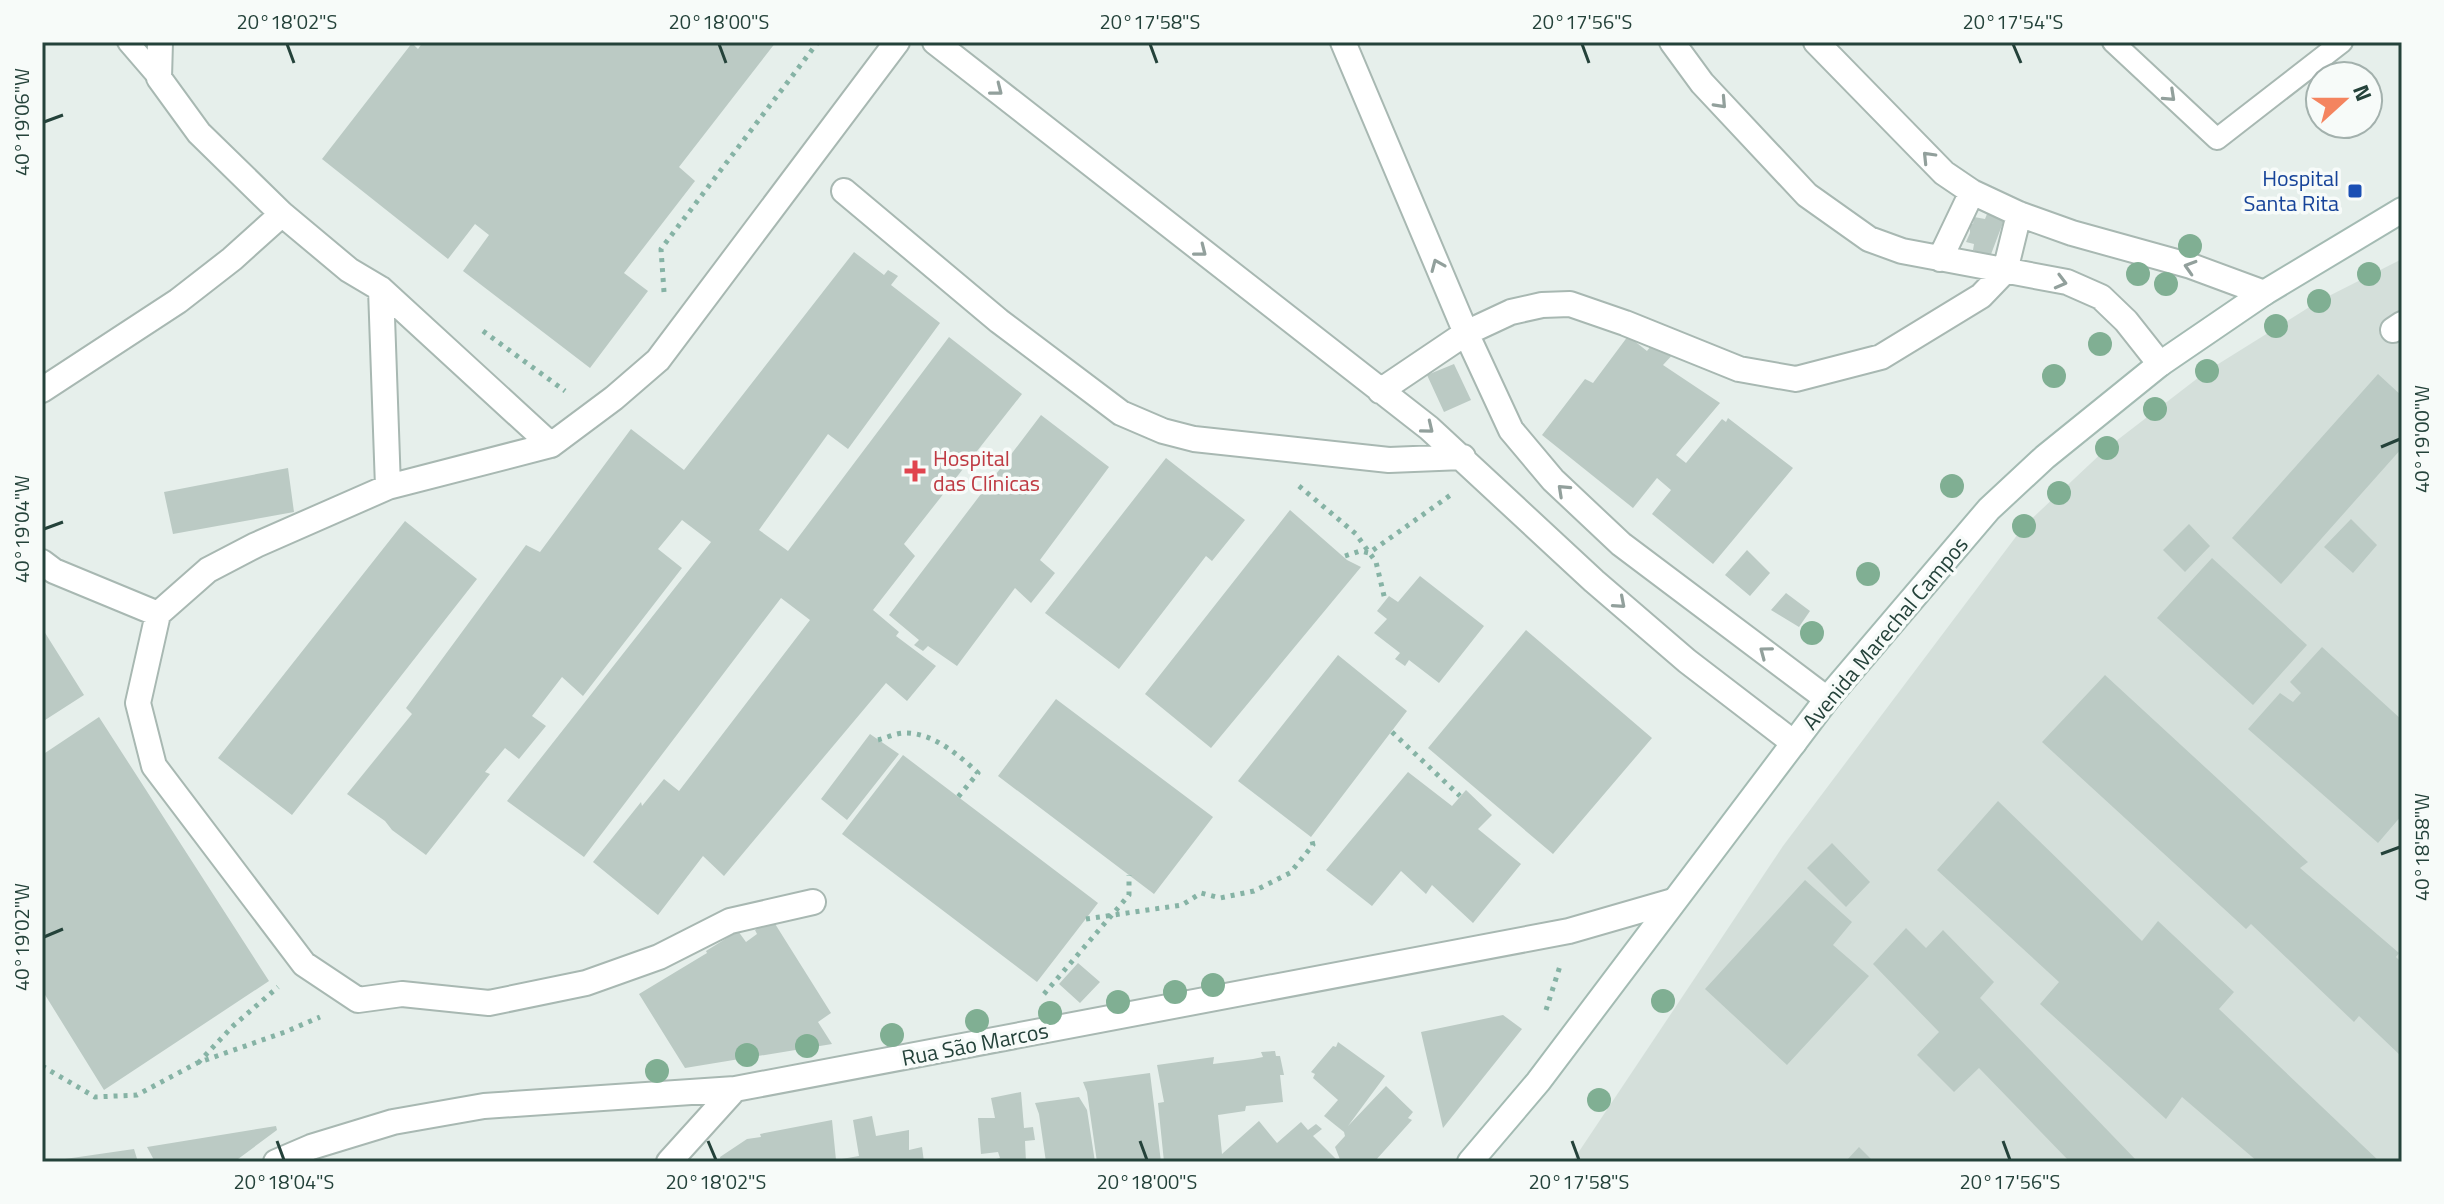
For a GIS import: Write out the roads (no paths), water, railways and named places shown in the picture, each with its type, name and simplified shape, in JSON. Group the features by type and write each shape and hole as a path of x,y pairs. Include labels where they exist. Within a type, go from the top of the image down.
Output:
{"street":[{"path":"160,42 159,78 199,133 282,214 349,270 381,289 551,445"},
{"path":"813,902 730,921 659,957 586,983 489,1003 402,994 358,1000 304,964 154,766 138,703 158,614 208,570 256,545 388,487 551,445 658,360 897,42"},
{"path":"935,42 1380,391 1471,466 1594,581 1687,661 1794,743"},
{"path":"1343,42 1466,333 1511,430 1553,480 1621,544 1827,699"},
{"path":"1672,42 1702,83 1807,195 1869,239 1902,251 2067,282 2101,297 2126,321 2160,364"},
{"path":"1816,42 1944,173 1972,192 2019,214 2086,238 2191,266 2264,293"},
{"path":"844,191 999,321 1121,413 1163,431 1194,439 1471,466"},
{"path":"1940,259 1972,192"},
{"name":"Avenida Marechal Campos","path":"1470,1162 1538,1082 1827,699 1989,509 2045,457 2160,364 2264,293 2402,210"},
{"path":"42,390 178,301 232,259 282,214"},
{"path":"1380,391 1466,333 1511,312 1542,305 1570,304 1739,369 1796,379 1881,357 1981,296 2005,271 2019,214"},
{"path":"381,289 388,487"},
{"path":"42,562 54,571 158,614"},
{"name":"Rua São Marcos","path":"276,1162 311,1147 393,1122 484,1106 735,1089 1569,931 1673,901"},
{"path":"669,1162 735,1089"}],"lane":[{"path":"128,42 159,78"},
{"path":"2113,42 2217,139 2342,42"}],"place":[{"name":"Hospital Santa Rita","path":"2355,191"},
{"name":"Hospital das Clínicas","path":"915,471"}]}
